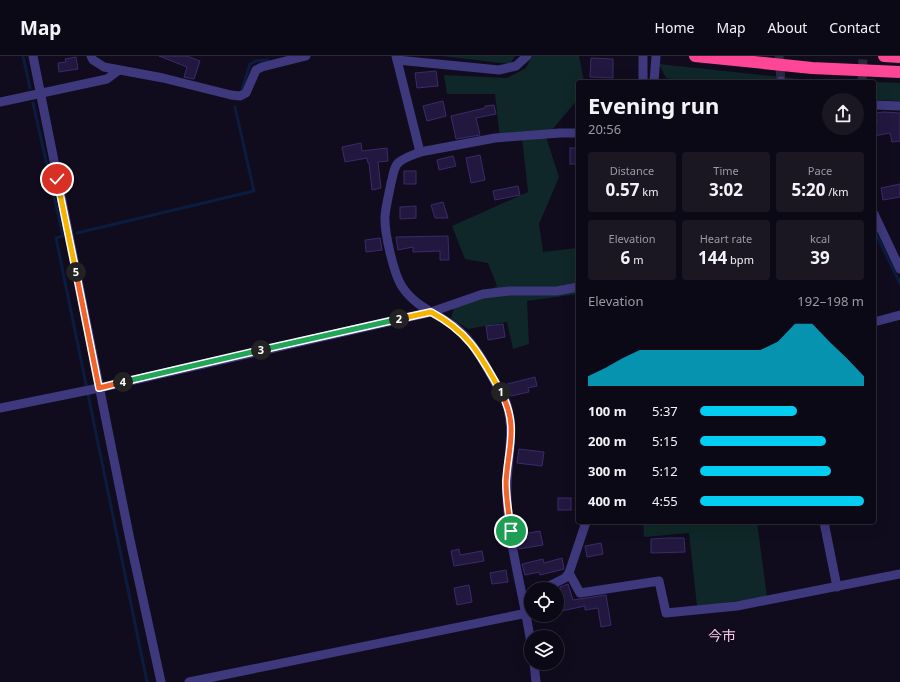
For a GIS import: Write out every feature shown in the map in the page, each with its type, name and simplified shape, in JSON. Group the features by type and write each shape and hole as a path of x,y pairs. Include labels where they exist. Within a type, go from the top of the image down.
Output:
{"highway":[{"path":"695,56 812,68 900,72"},
{"path":"884,56 900,57"}],"street":[{"path":"33,56 130,540 161,682"},
{"path":"90,56 93,60 104,67 163,78 240,96 246,93 256,70 262,67 306,56"},
{"path":"420,152 397,58 499,70 516,66 527,56"},
{"path":"643,56 643,80"},
{"path":"654,80 656,56"},
{"path":"0,102 107,79 119,70"},
{"path":"876,105 900,106"},
{"path":"524,589 515,564 507,499 506,482 512,436 511,420 506,403 480,354 466,337 454,326 419,305 410,297 399,282 387,235 385,217 394,170 398,163 420,152 495,138 576,133"},
{"path":"876,218 900,269"},
{"path":"0,408 99,388 431,312 484,294 509,291 557,291 576,287"},
{"path":"876,321 900,315"},
{"path":"557,582 565,578 569,573 585,524"},
{"path":"824,524 837,587"},
{"path":"569,573 580,593 659,581 666,613 737,606 900,574"},
{"path":"189,682 524,614"},
{"path":"535,670 536,682"}],"green space":[{"path":"442,56 515,56 510,64"},
{"path":"532,56 579,56 584,80 576,80 576,101 546,137 559,177 539,224 543,252 576,248 576,294 527,301 529,344 513,349 507,322 468,329 451,318 454,308 497,286 488,263 465,259 452,226 528,192 522,138 500,138 495,94 447,94 444,75 507,78 526,68"},
{"path":"659,64 800,79 823,80 680,80 666,78"},
{"path":"876,82 900,83 900,101 876,100"},
{"path":"643,524 757,524 767,597 697,606 689,533 644,537"}],"building":[{"path":"159,56 187,56 200,61 194,79 184,77 187,67"},
{"path":"76,57 78,69 59,72 58,63 66,62 65,59"},
{"path":"591,58 613,59 613,78 590,77"},
{"path":"436,71 438,86 417,88 415,73"},
{"path":"443,101 446,116 427,121 423,106"},
{"path":"494,105 496,114 476,118 480,135 456,139 451,116 485,108 485,106"},
{"path":"876,113 900,113 900,141 892,142 890,133 876,136"},
{"path":"361,143 362,151 387,148 388,161 378,162 381,188 372,190 369,163 367,158 345,162 342,147"},
{"path":"570,148 576,148 576,164 570,164"},
{"path":"480,155 485,180 471,183 466,158"},
{"path":"453,156 456,166 439,170 437,160"},
{"path":"404,171 416,171 416,184 404,184"},
{"path":"900,184 900,197 883,200 881,188"},
{"path":"518,186 520,195 495,200 493,191"},
{"path":"443,202 448,218 435,218 431,205"},
{"path":"416,206 416,218 400,219 400,207"},
{"path":"448,236 449,260 440,260 440,251 413,252 413,247 398,250 396,237"},
{"path":"380,238 382,250 366,252 365,240"},
{"path":"503,324 505,337 488,340 486,326"},
{"path":"535,377 537,386 528,388 529,392 511,396 507,384"},
{"path":"519,449 544,452 542,466 517,463"},
{"path":"558,498 571,498 571,510 558,510"},
{"path":"540,531 543,545 519,549 517,535"},
{"path":"684,538 685,552 651,553 651,539"},
{"path":"601,543 603,554 587,557 585,546"},
{"path":"459,549 460,555 482,551 484,561 454,566 451,551"},
{"path":"562,558 564,569 540,575 539,572 525,575 522,564 543,559 544,563"},
{"path":"506,570 508,582 492,584 490,573"},
{"path":"568,584 573,600 606,595 611,625 601,627 598,608 585,610 585,606 564,610 564,586"},
{"path":"469,585 472,602 457,605 454,588"}],"waterway":[{"path":"23,56 30,88"},
{"path":"242,89 250,64 256,61 268,60"},
{"path":"33,103 63,236 56,238 147,682"},
{"path":"77,233 254,191 235,107"},
{"path":"876,234 900,283"}],"tunnel":[{"path":"779,56 781,80"},
{"path":"862,80 863,56"}],"district":[{"name":"今市","path":"722,635"}],"route":[{"path":"57,179 99,388 431,312 454,326 466,337 480,354 506,403 511,420 512,436 506,482 511,531"}]}
